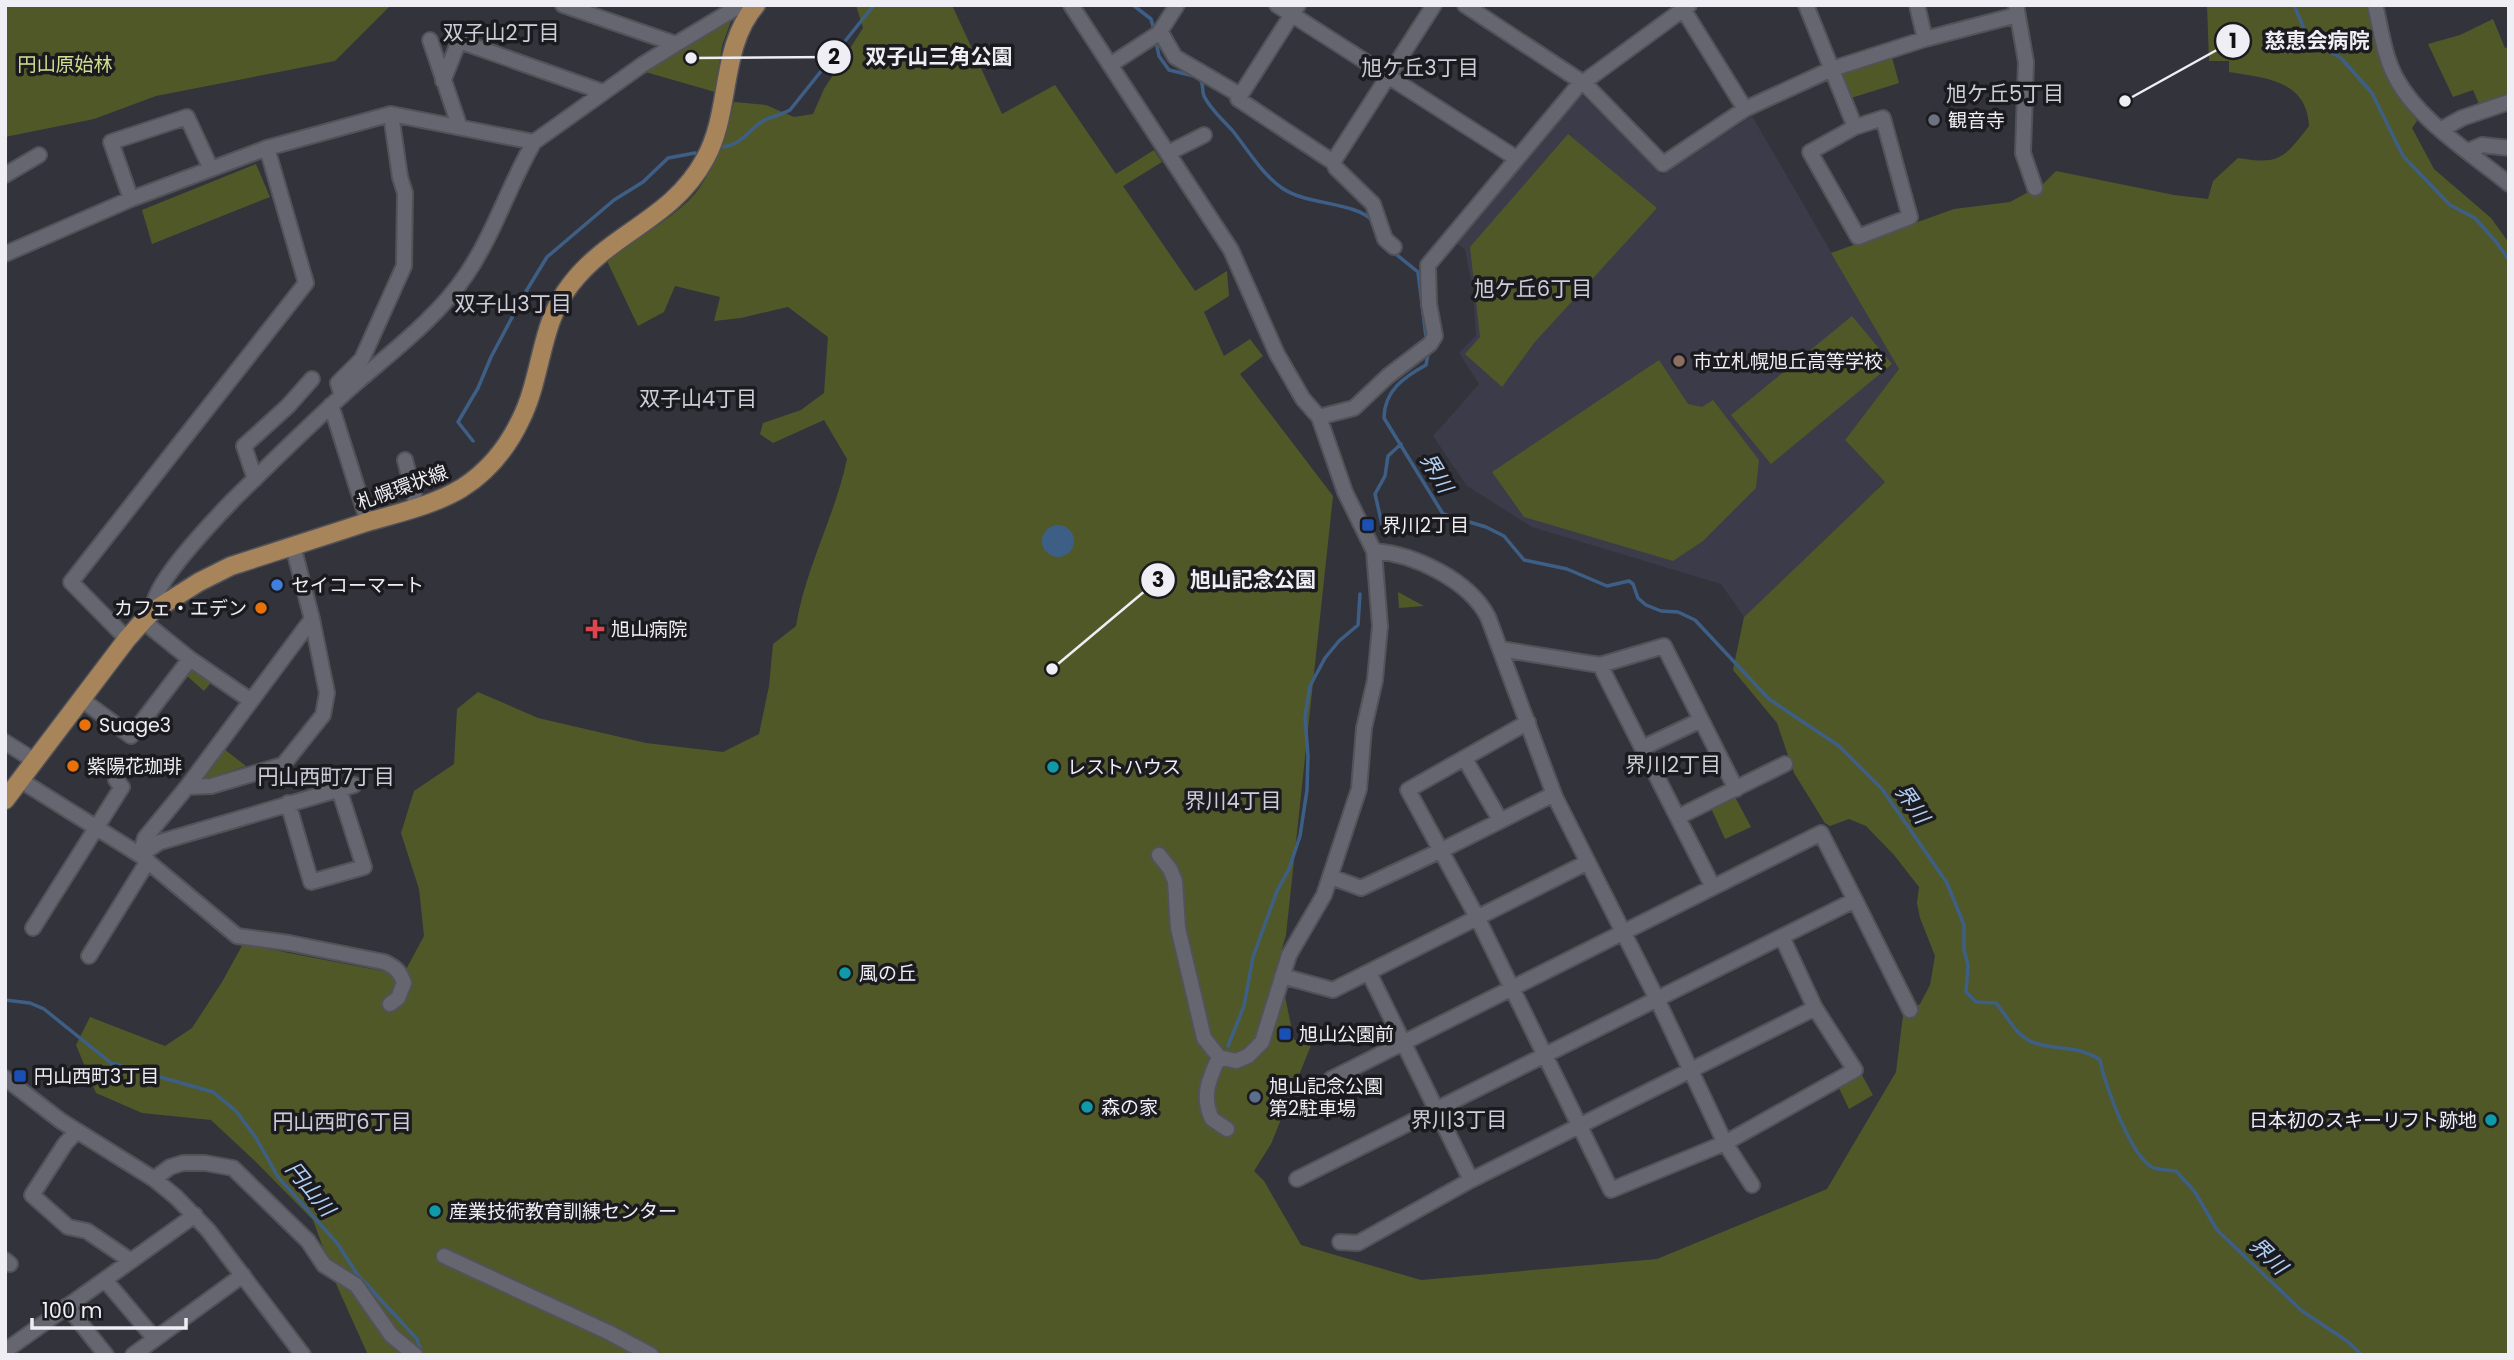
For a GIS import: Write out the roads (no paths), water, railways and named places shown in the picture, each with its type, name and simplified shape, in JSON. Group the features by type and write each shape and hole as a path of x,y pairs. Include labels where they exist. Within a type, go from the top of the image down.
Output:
{"main road":[{"name":"札幌環状線","path":"5,800 127,639 148,616 199,582 231,566 417,507 459,490 478,477 493,461 520,422 530,398 546,330 569,286 603,251 677,199 694,178 716,136 744,7"}],"street":[{"path":"563,5 676,44"},
{"path":"1071,5 1231,250 1277,354 1303,399 1318,417 1345,492 1374,551 1380,626 1375,680 1364,728 1359,789 1331,877 1316,912 1289,955 1262,1042 1248,1056 1236,1060 1219,1058 1204,1038 1178,928 1175,881 1160,855"},
{"path":"1110,65 1160,31 1177,5"},
{"path":"1277,5 1295,10 1388,76 1516,158"},
{"path":"1333,162 1434,5"},
{"path":"1465,5 1585,84 1664,164 1745,109 1832,69 2016,10 2026,62 2022,153 2035,188"},
{"path":"1806,5 1855,127"},
{"path":"1916,5 1925,39"},
{"path":"2375,5 2387,54 2397,79 2413,102 2509,184"},
{"path":"250,700 191,659 148,616 161,583 215,518 336,401 426,321 466,276 534,142 676,44 744,7"},
{"path":"1318,417 1354,408 1388,376 1430,344 1435,336 1429,303 1429,265 1577,87 1585,84 1686,7 1745,109"},
{"path":"1295,10 1238,99 1333,162 1373,204 1385,239 1394,247"},
{"path":"1160,31 1175,57 1240,95"},
{"path":"430,40 459,125"},
{"path":"443,80 458,41 603,92"},
{"path":"2442,129 2462,118 2509,102"},
{"path":"6,253 131,199 267,148 391,114 459,125 534,142"},
{"path":"368,522 336,401 338,383 362,359 404,266 405,193 400,177 391,114"},
{"path":"131,199 111,142 187,117 211,169"},
{"path":"1883,118 1910,217 1858,237 1810,152 1855,127 1883,118"},
{"path":"1168,153 1204,135"},
{"path":"2468,151 2482,145 2509,148"},
{"path":"127,639 71,582 306,284 267,148"},
{"path":"5,175 38,155"},
{"path":"255,479 244,446 288,406 312,379"},
{"path":"405,460 417,507"},
{"path":"187,787 211,786 283,765 323,715 327,693 293,546"},
{"path":"1374,551 1394,552 1417,559 1470,592 1481,604 1554,793 1657,999 1725,1143 1752,1185"},
{"path":"144,858 145,838 187,787 312,619"},
{"path":"1500,649 1600,665 1664,646 1736,789"},
{"path":"82,699 131,736 191,659"},
{"path":"1600,665 1713,887"},
{"path":"1642,748 1701,720"},
{"path":"1528,722 1408,790 1478,919 1611,1190 1725,1143 1855,1070 1815,1008 1782,937"},
{"path":"5,742 35,761"},
{"path":"1465,759 1500,820"},
{"path":"1678,817 1784,764"},
{"path":"33,928 122,786 116,779"},
{"path":"20,780 144,858 237,936 289,943 384,962 395,967 404,983 398,998 390,1004"},
{"path":"89,956 144,858 160,842 354,785"},
{"path":"288,803 311,882 364,867 339,789"},
{"path":"1331,877 1362,888 1554,793"},
{"path":"1331,1079 1402,1041 1821,833 1910,1010"},
{"path":"1282,976 1333,990 1588,862"},
{"path":"1297,1179 1855,900"},
{"path":"1369,973 1471,1180"},
{"path":"1340,1241 1358,1243 1471,1180 1815,1008"},
{"path":"1219,1058 1206,1088 1206,1096 1212,1119 1227,1129"},
{"path":"5,1078 77,1131 154,1179 195,1215 303,1355"},
{"path":"77,1131 65,1144 32,1195 68,1227 87,1231 131,1261"},
{"path":"154,1179 170,1167 183,1163 233,1168 308,1241 324,1265 356,1285 391,1335 415,1355"},
{"path":"6,1348 195,1215"},
{"path":"444,1256 610,1333 651,1355"},
{"path":"133,1355 243,1275"},
{"path":"105,1279 155,1339"},
{"path":"67,1306 106,1355"}],"water":[{"path":"1058,525 1070,529 1074,541 1070,553 1058,557 1046,553 1042,541 1046,529"}],"waterway":[{"path":"724,147 741,140 763,121 790,110 874,5"},
{"name":"界川","path":"1133,5 1151,19 1154,30"},
{"path":"2294,5 2305,31 2314,43 2341,58 2372,93 2403,156 2450,205 2475,218 2509,260"},
{"name":"界川","path":"1156,42 1159,56 1169,70 1200,79 1204,96 1210,105 1274,182 1293,194 1354,210 1373,221"},
{"path":"473,441 458,422 525,293 547,257 614,200 643,182 668,158 695,153"},
{"name":"界川","path":"1392,251 1418,272 1426,337"},
{"name":"界川","path":"1428,354 1426,365 1403,380 1391,393 1384,418 1443,514 1486,527 1504,536 1524,560 1567,569 1607,586 1629,581 1633,584 1638,598 1646,605 1661,611 1678,612 1695,620 1769,699 1839,746 1882,789 1947,883 1964,925 1964,950 1968,965 1966,992 1976,1002 1996,1003 2017,1031 2028,1040 2084,1052 2100,1060 2120,1120 2146,1162 2154,1168 2176,1171 2195,1192 2217,1230 2302,1311 2347,1341 2362,1355"},
{"path":"1384,533 1375,494 1385,476 1388,456 1401,444"},
{"path":"1228,1046 1244,1006 1253,957 1300,836 1307,790 1305,717 1310,686 1325,658 1339,641 1358,625 1360,594"},
{"name":"円山川","path":"5,1000 30,1003 44,1009 111,1063 213,1092 236,1111 256,1138 278,1177 337,1243 357,1274 417,1339 422,1355"}],"place":[{"name":"双子山三角公園","path":"691,58"},
{"name":"慈恵会病院","path":"2125,101"},
{"name":"観音寺","path":"1934,120"},
{"name":"市立札幌旭丘高等学校","path":"1679,361"},
{"name":"界川2丁目","path":"1368,525"},
{"name":"セイコーマート","path":"277,585"},
{"name":"カフェ・エデン","path":"261,608"},
{"name":"旭山病院","path":"595,629"},
{"name":"旭山記念公園","path":"1052,669"},
{"name":"Suage3","path":"85,725"},
{"name":"紫陽花珈琲","path":"73,766"},
{"name":"レストハウス","path":"1053,767"},
{"name":"風の丘","path":"845,973"},
{"name":"旭山公園前","path":"1285,1034"},
{"name":"円山西町3丁目","path":"20,1076"},
{"name":"旭山記念公園 第2駐車場","path":"1255,1097"},
{"name":"森の家","path":"1087,1107"},
{"name":"日本初のスキーリフト跡地","path":"2491,1120"},
{"name":"産業技術教育訓練センター","path":"435,1211"}],"district":[{"name":"双子山2丁目","path":"501,33"},
{"name":"旭ケ丘3丁目","path":"1420,68"},
{"name":"旭ケ丘5丁目","path":"2005,94"},
{"name":"旭ケ丘6丁目","path":"1533,289"},
{"name":"双子山3丁目","path":"513,304"},
{"name":"双子山4丁目","path":"698,399"},
{"name":"界川2丁目","path":"1673,765"},
{"name":"円山西町7丁目","path":"326,777"},
{"name":"界川4丁目","path":"1233,801"},
{"name":"界川3丁目","path":"1459,1120"},
{"name":"円山西町6丁目","path":"342,1122"}],"park label":[{"name":"円山原始林","path":"65,64"}]}
